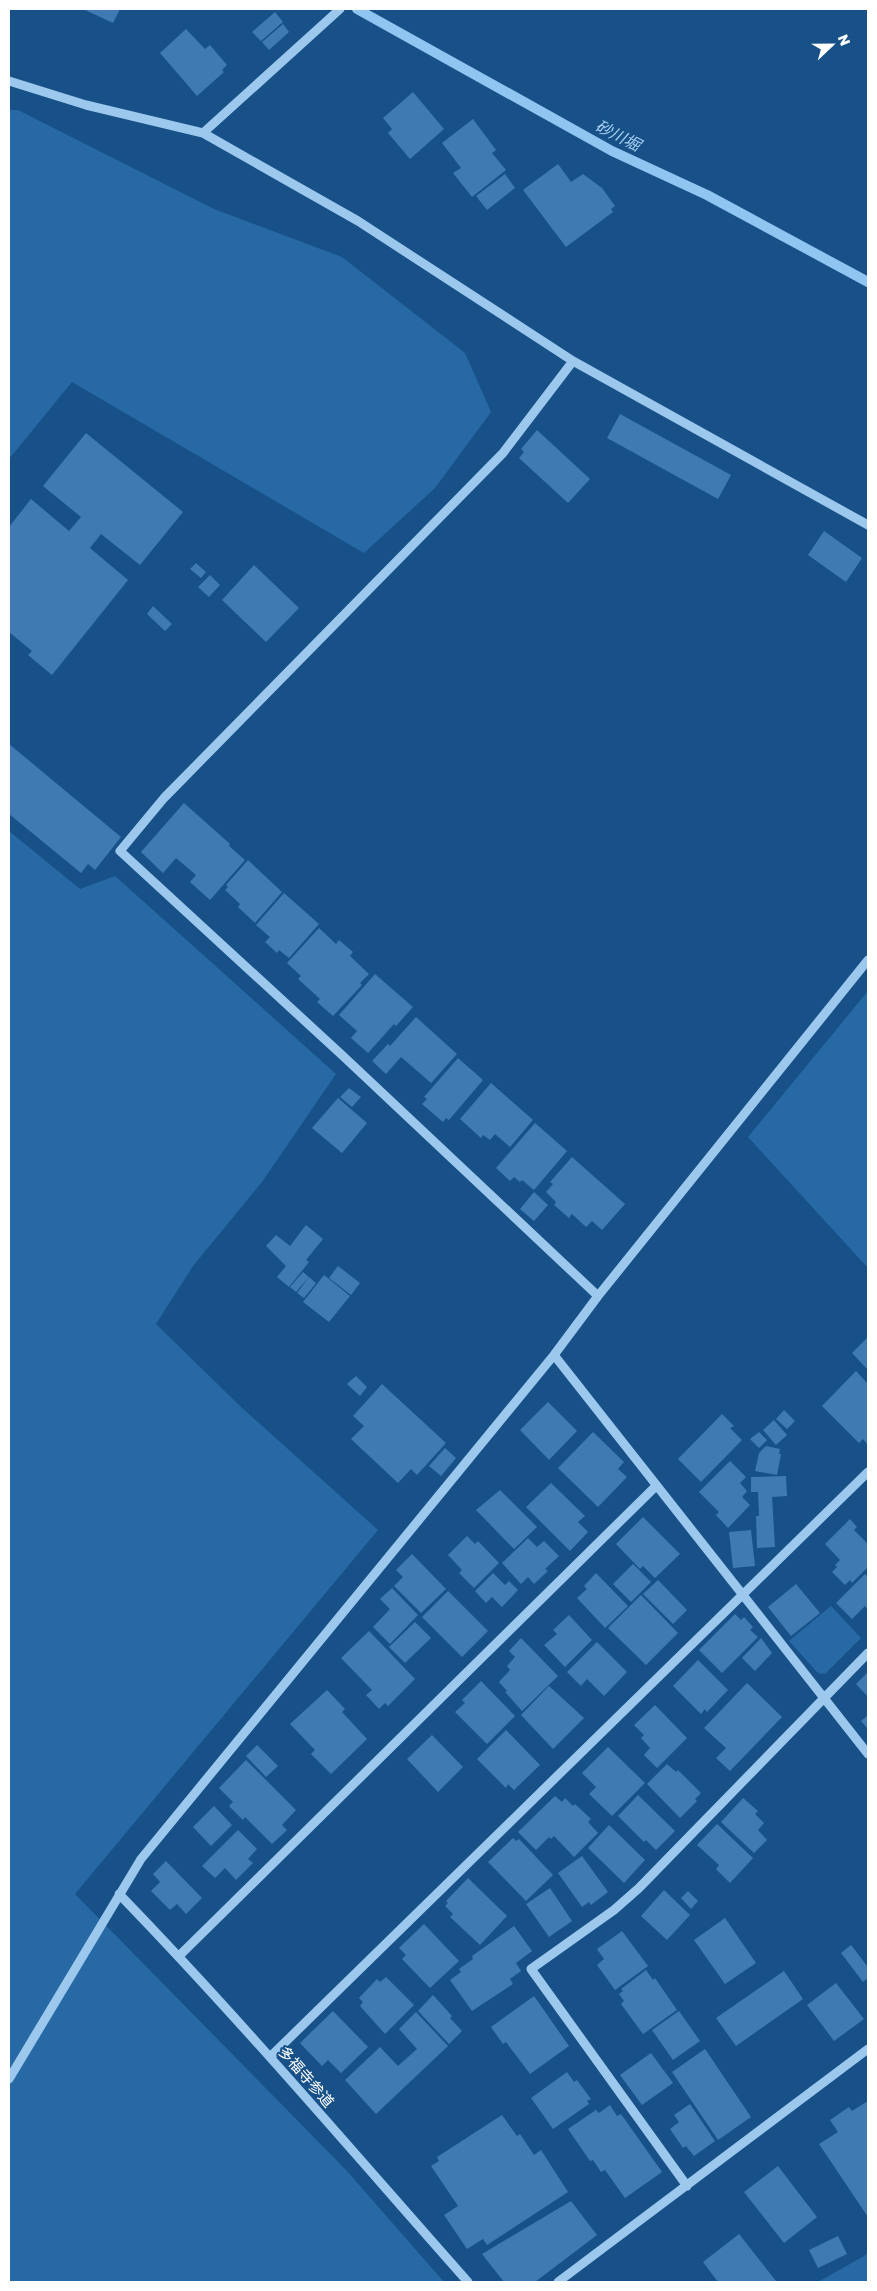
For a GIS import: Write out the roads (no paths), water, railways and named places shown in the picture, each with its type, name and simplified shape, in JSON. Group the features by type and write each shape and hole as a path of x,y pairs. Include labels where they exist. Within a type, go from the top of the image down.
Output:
{"street":[{"path":"203,133 340,9"},
{"path":"9,81 86,106 203,133 358,221 573,361 868,525"},
{"path":"573,361 503,453 164,798 120,851 343,1056 598,1296"},
{"path":"9,2079 142,1858 554,1355 598,1296 868,960"},
{"path":"554,1355 868,1754"},
{"path":"270,2057 868,1472"},
{"path":"179,1956 656,1486"},
{"path":"687,2186 531,1969 614,1910 639,1888 868,1653"},
{"name":"多福寺参道","path":"119,1894 179,1956 270,2057 468,2282"},
{"path":"558,2282 868,2049"}],"waterway":[{"name":"砂川堀","path":"357,9 612,151 707,195 868,282"}]}
